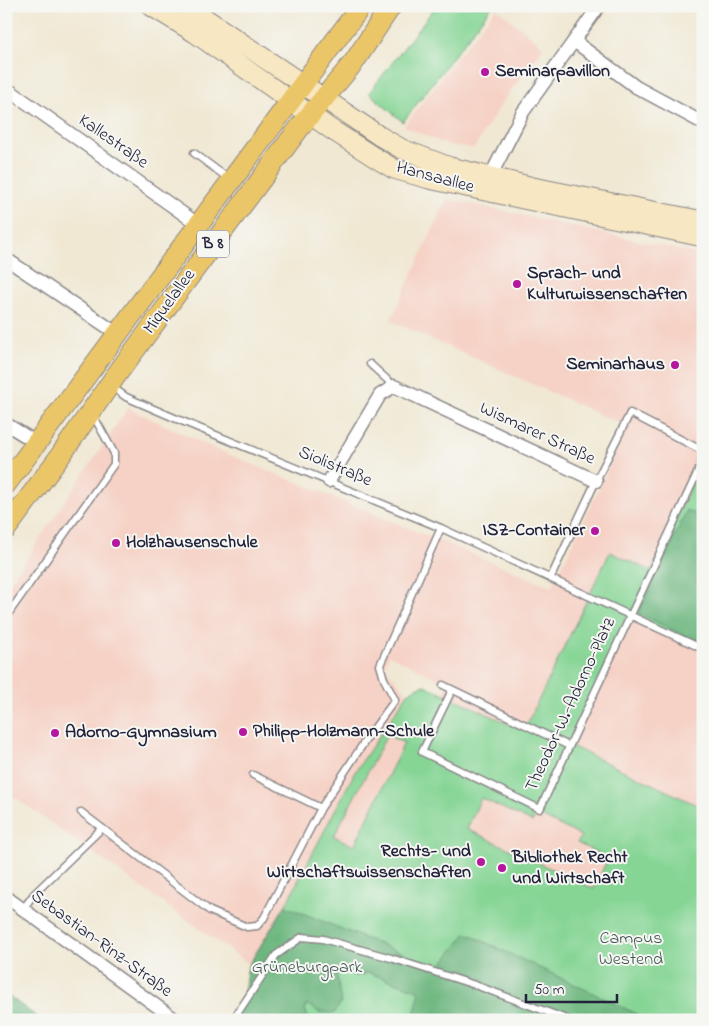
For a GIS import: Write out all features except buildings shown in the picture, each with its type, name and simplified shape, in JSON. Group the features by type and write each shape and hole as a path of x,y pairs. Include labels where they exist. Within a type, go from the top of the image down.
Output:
{"main road":[{"name":"Hansaallee","path":"151,6 195,33 310,114 394,169 429,179 703,237"},
{"name":"Hansaallee","path":"187,6 303,85 402,149 450,167 533,187 703,221"},
{"name":"Miquelallee","path":"6,484 361,6"},
{"name":"Miquelallee","path":"6,529 109,384 310,114 354,62 391,6"}],"street":[{"path":"491,176 522,112 599,6"},
{"path":"574,41 636,87 703,123"},
{"name":"Kallestraße","path":"6,88 199,225"},
{"path":"6,259 118,334"},
{"path":"329,481 380,394 394,386"},
{"name":"Wismarer Straße","path":"394,386 596,481"},
{"path":"6,424 37,443"},
{"name":"Sebastian-Rinz-Straße","path":"6,897 176,1020"}],"lane":[{"path":"194,153 231,181"},
{"path":"370,364 394,386"},
{"name":"Siolistraße","path":"109,384 126,397 441,528 551,578"},
{"path":"6,617 114,464 114,453 91,411"},
{"path":"596,481 630,414 702,451"},
{"name":"Theodor-W.-Adorno-Platz","path":"452,690 422,752 540,809 701,465 703,438"},
{"name":"Wismarer Straße","path":"551,578 596,481"},
{"path":"81,812 210,911 247,927 257,926 264,918 321,808 367,738 395,700 384,679 380,665 441,528"},
{"name":"Theodor-W.-Adorno-Platz","path":"551,578 703,649"},
{"path":"443,685 569,746"},
{"path":"253,775 321,808"},
{"path":"23,909 34,894 102,828"},
{"path":"233,1020 252,994 276,955 302,937 323,939 391,958 475,985 569,1020"}],"shaded area":[{"name":"Seminarpavillon","path":"496,8 544,47 505,98 474,148 447,145 404,126"},
{"path":"447,199 703,255 703,1020 285,906 249,964 6,791 6,589 128,408 220,451 552,587 628,427 391,321","holes":["389,655 449,684 443,693 425,685 408,693 384,667"]}],"green space":[{"path":"436,6 492,6 403,122 369,93"},
{"name":"Campus Westend","path":"703,461 703,649 630,615 569,745 703,808 703,1020 231,1020 242,1005 248,966 285,906 355,772 408,693 425,685 522,730 529,720 610,552 651,571","holes":["387,735 404,743 354,846 334,836","481,798 532,822 537,814 581,836 577,843 608,858 594,889 467,829"]},
{"path":"687,510 703,518 703,576 696,581 700,590 700,598 703,601 703,645 638,613"},
{"name":"Grüneburgpark","path":"285,906 439,968 466,933 639,1015 640,1020 413,1020 420,991 369,973 354,976 344,968 336,971 341,1003 334,1013 318,1012 307,1004 305,1009 309,1020 231,1020 242,1005 248,966"},
{"path":"6,994 41,1020 14,1020 6,1014"}],"place":[{"name":"Seminarpavillon","path":"485,72"},
{"name":"Sprach- und Kulturwissenschaften","path":"517,284"},
{"name":"Seminarhaus","path":"675,365"},
{"name":"ISZ-Container","path":"595,531"},
{"name":"Holzhausenschule","path":"116,543"},
{"name":"Philipp-Holzmann-Schule","path":"243,732"},
{"name":"Adorno-Gymnasium","path":"55,733"},
{"name":"Rechts- und Wirtschaftswissenschaften","path":"481,862"},
{"name":"Bibliothek Recht und Wirtschaft","path":"502,868"}]}
